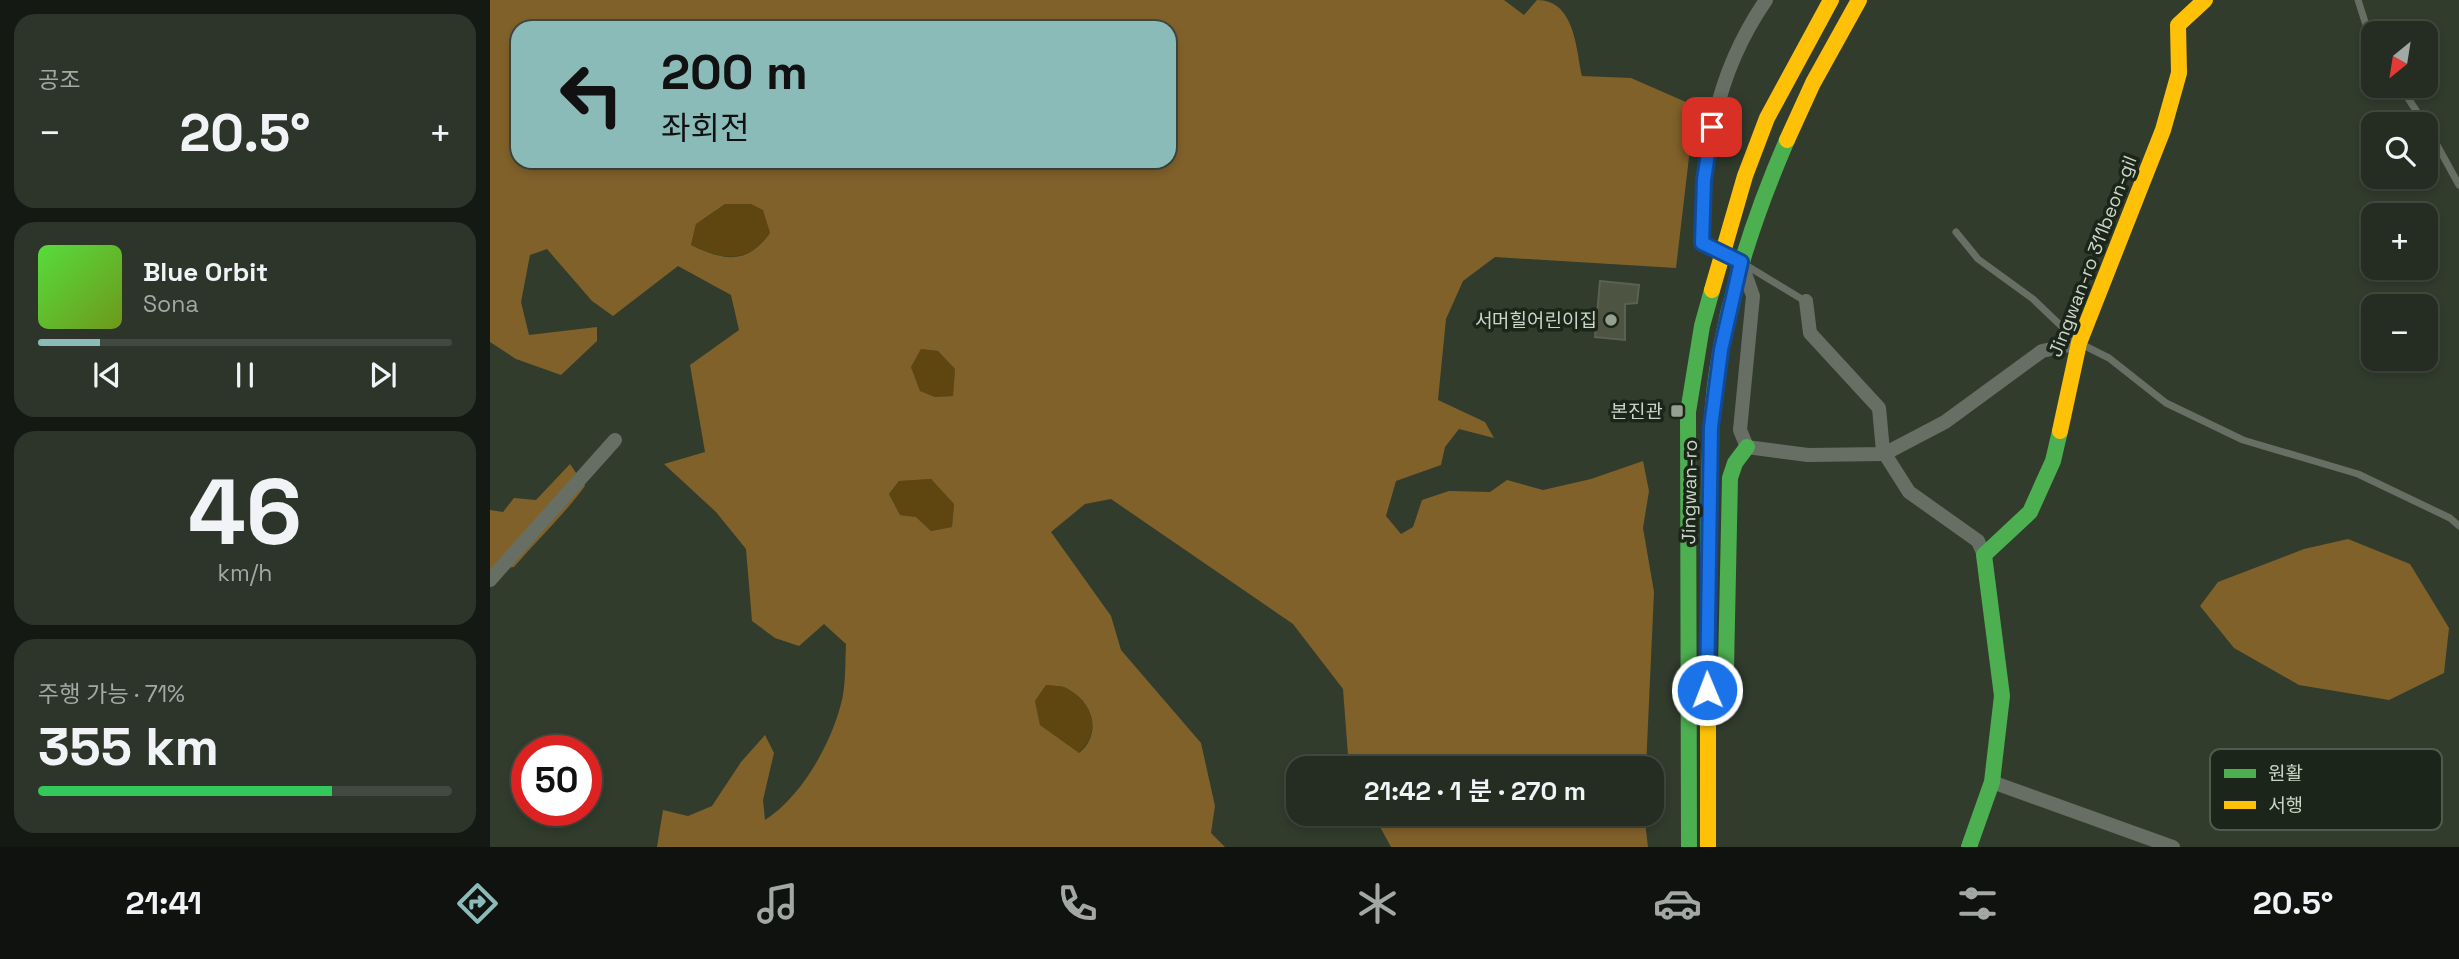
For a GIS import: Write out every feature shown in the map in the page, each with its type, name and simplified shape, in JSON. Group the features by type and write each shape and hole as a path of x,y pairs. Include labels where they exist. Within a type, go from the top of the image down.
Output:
{"main road":[{"name":"Jingwan-ro","path":"1689,847 1688,412 1702,326 1745,176 1768,118 1831,0"},
{"name":"Jingwan-ro","path":"1708,847 1706,638 1711,427 1721,350 1741,262 1777,157 1824,58 1858,0"},
{"name":"Jingwan-ro 311beon-gil","path":"1984,555 2030,512 2053,461 2080,343 2163,130 2179,73 2178,24 2205,0"},
{"path":"1707,741 1726,668 1730,478 1735,463 1747,447"},
{"path":"1969,847 1992,782 2002,696 1984,555"}],"street":[{"path":"1766,0 1751,22 1717,100 1704,180 1702,243 1741,262 1753,296 1740,430 1747,447 1808,455 1884,454 1945,422 2042,351 2080,343"},
{"path":"1806,302 1810,333 1880,408 1884,454 1909,492 1978,541 1984,555"},
{"path":"490,580 615,440"},
{"path":"1992,782 2173,847"}],"lane":[{"path":"2358,0 2365,21"},
{"path":"2438,148 2459,184"},
{"path":"1956,232 1978,259 2032,299 2080,343 2109,358 2166,403 2243,440 2358,474 2449,518 2459,526"},
{"path":"1741,262 1806,302"}],"shaded area":[{"path":"490,0 1504,0 1524,15 1537,0 1550,2 1566,17 1572,28 1582,76 1631,78 1695,106 1676,268 1495,257 1463,281 1446,319 1438,400 1485,422 1494,438 1459,429 1445,447 1441,465 1396,481 1386,516 1401,534 1413,527 1422,500 1449,491 1490,492 1507,480 1543,490 1591,479 1643,461 1649,491 1643,528 1654,592 1647,756 1348,756 1343,689 1293,624 1111,499 1085,504 1051,532 1111,616 1121,650 1201,743 1215,806 1211,833 1225,847 657,847 663,810 688,816 712,806 741,762 765,735 774,753 763,800 765,820 791,798 830,737 844,690 846,644 824,624 799,646 775,638 752,621 746,549 716,512 664,464 705,452 690,365 739,330 731,295 678,266 613,316 592,301 547,249 530,255 521,302 529,335 597,327 597,341 561,375 516,359 490,342","holes":["725,204 751,204 763,210 770,233 753,251 724,257 691,245 696,224","921,349 938,351 955,369 953,396 935,397 920,391 911,367","931,479 954,504 952,527 931,531 916,517 900,515 889,494 899,481","1046,685 1068,689 1077,695 1089,710 1092,719 1091,737 1079,753 1040,725 1035,701"]},
{"path":"725,204 751,204 763,209 770,233 743,255 724,256 691,245 696,224"},
{"path":"921,349 938,351 955,369 953,396 935,397 920,391 911,367"},
{"path":"570,464 585,486 514,567 490,570 490,510 503,512 514,498 536,500"},
{"path":"931,479 954,504 952,527 931,531 916,517 900,515 889,494 899,481"},
{"path":"2348,539 2410,564 2449,628 2444,673 2389,700 2299,685 2234,648 2200,606 2218,582 2304,549"},
{"path":"1046,685 1068,689 1084,702 1089,710 1092,719 1090,737 1078,753 1040,725 1035,701"},
{"path":"1380,826 1645,826 1648,847 1391,847"}],"building":[{"name":"서머힐어린이집","path":"1600,281 1639,285 1637,303 1625,304 1625,340 1595,337"}],"traffic: fast":[{"path":"1708,580 1712,423 1722,341 1744,253 1787,140"},
{"path":"1689,847 1688,412 1702,326 1712,290"},
{"path":"1969,847 1992,782 2002,696 1984,555 2030,512 2053,461 2060,431"},
{"path":"1714,716 1726,668 1730,478 1735,463 1747,447"}],"traffic: slow":[{"path":"1712,290 1745,176 1767,118 1831,0"},
{"path":"1787,140 1813,83 1859,0"},
{"path":"2060,431 2079,343 2163,130 2179,73 2178,25 2205,0"},
{"path":"1708,580 1708,847"}],"place":[{"name":"서머힐어린이집","path":"1611,320"},
{"name":"본진관","path":"1677,411"}],"route":[{"path":"1707,690 1711,427 1721,350 1741,262 1702,243 1704,180 1712,127"}]}
